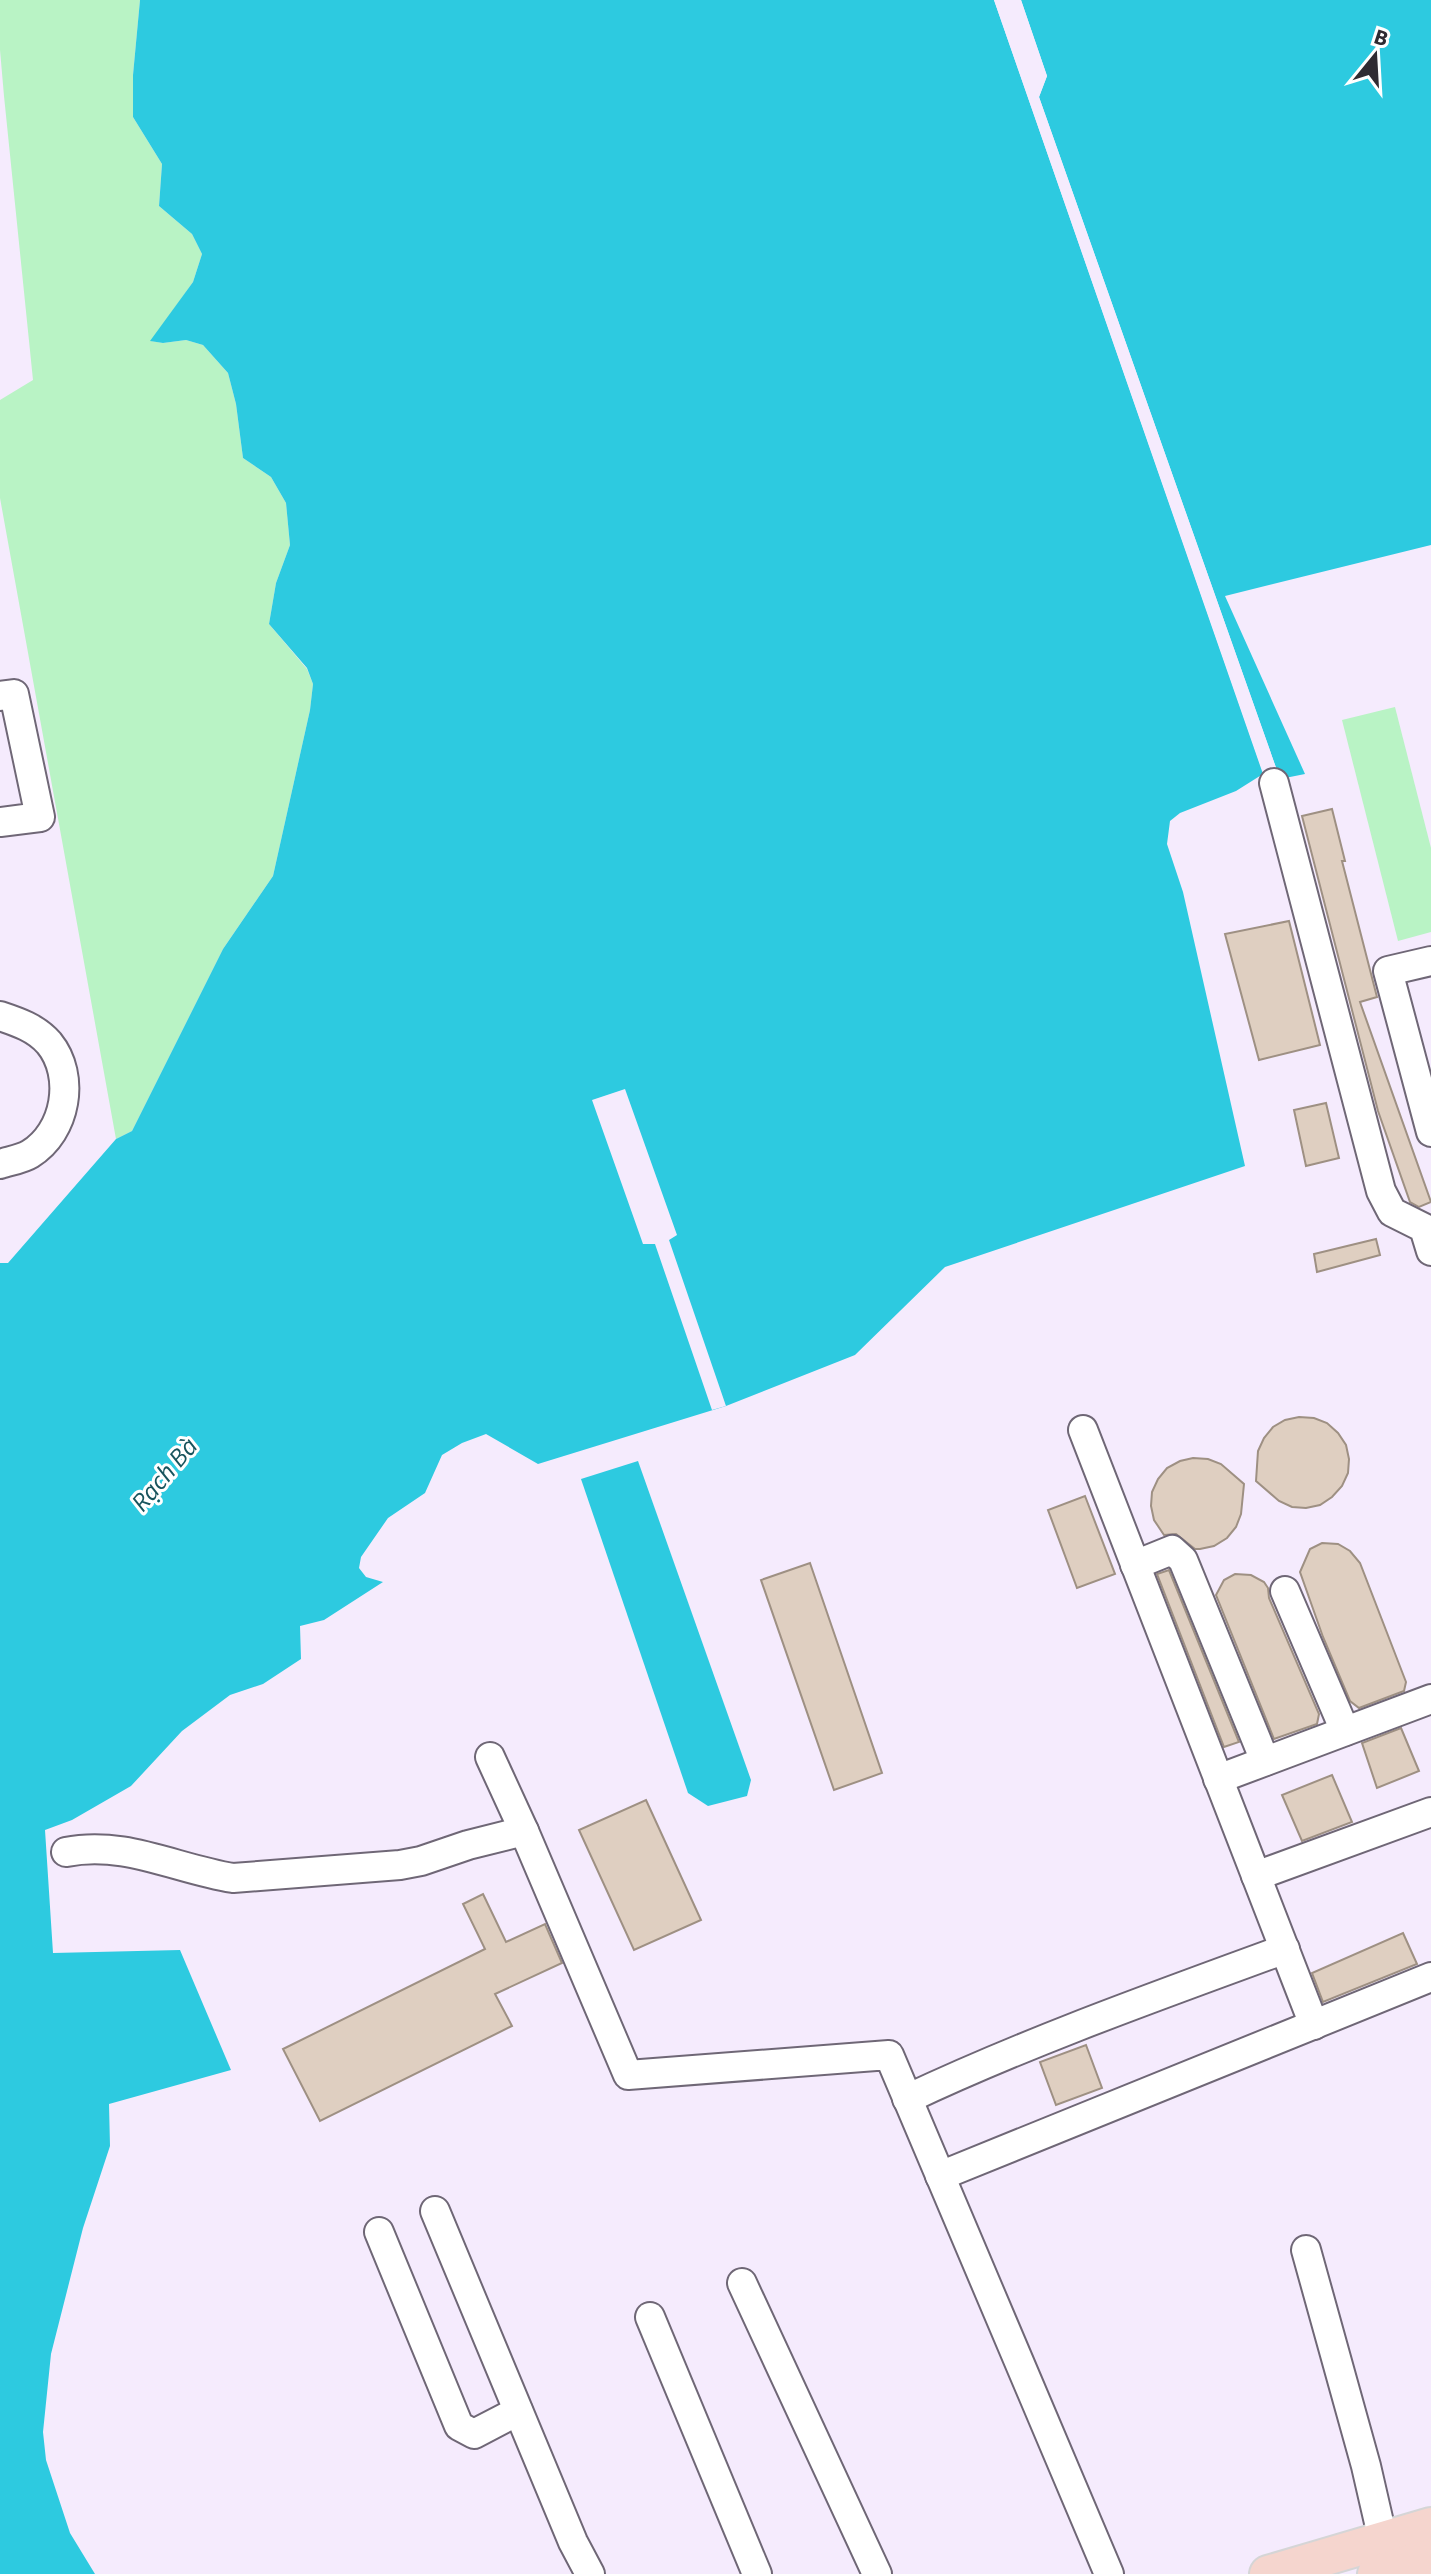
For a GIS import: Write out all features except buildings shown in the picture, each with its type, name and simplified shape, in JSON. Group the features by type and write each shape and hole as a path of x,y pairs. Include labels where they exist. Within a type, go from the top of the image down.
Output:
{"main road":[{"path":"1380,2557 1431,2526"},
{"path":"1268,2574 1380,2557 1431,2557"}],"street":[{"path":"0,696 14,694 40,817 0,822"},
{"path":"1274,783 1381,1191 1392,1212 1424,1228 1431,1251"},
{"path":"1431,961 1388,971 1431,1132"},
{"path":"0,1016 25,1024 49,1044 63,1072 64,1103 52,1132 30,1154 0,1164"},
{"path":"1083,1430 1314,2025"},
{"path":"1135,1565 1172,1550 1183,1560 1265,1761"},
{"path":"1285,1591 1345,1731"},
{"path":"1218,1779 1431,1699"},
{"path":"490,1757 628,2075 889,2055 1109,2574"},
{"path":"1256,1876 1431,1812"},
{"path":"66,1852 86,1848 123,1850 211,1875 233,1878 400,1865 524,1831"},
{"path":"907,2099 985,2062 1072,2027 1285,1949"},
{"path":"940,2176 1431,1977"},
{"path":"435,2211 573,2542 590,2574"},
{"path":"379,2232 459,2426 474,2434 518,2411"},
{"path":"1306,2250 1366,2466 1380,2557"},
{"path":"742,2283 877,2574"},
{"path":"650,2317 757,2574"}],"green space":[{"path":"0,0 140,0 133,75 133,117 162,164 159,206 192,234 202,254 193,282 151,341 186,340 203,345 228,373 236,404 243,458 271,477 286,503 290,545 276,583 269,624 307,669 313,684 273,876 223,949 132,1131 116,1139 0,498 0,400 33,380 0,50"},
{"path":"1395,707 1431,848 1431,932 1398,941 1342,720"}],"water":[{"name":"Rạch Bà","path":"140,0 994,0 1263,774 1236,791 1180,813 1170,821 1167,844 1183,892 1245,1166 945,1267 855,1355 726,1406 538,1464 486,1434 462,1443 442,1455 425,1493 388,1518 361,1557 359,1568 366,1577 383,1582 324,1620 300,1626 301,1659 263,1684 230,1695 182,1731 131,1786 72,1820 45,1830 53,1953 180,1950 231,2070 109,2104 110,2146 83,2228 51,2354 43,2432 46,2460 70,2533 95,2574 0,2574 0,1263 8,1263 116,1139 132,1131 223,949 273,876 313,684 307,668 269,624 276,583 290,545 286,503 271,477 243,458 236,404 228,373 203,345 186,340 150,341 193,282 202,254 192,234 159,206 162,164 133,117 133,75"},
{"path":"1021,0 1431,0 1431,545 1225,596 1305,774 1280,779 1039,97 1047,76"},
{"path":"638,1461 751,1780 747,1796 708,1806 688,1793 581,1479"}],"pier":[{"path":"994,0 998,0 1267,773 1265,778"},
{"path":"1017,0 1021,0 1047,76 1039,97 1280,779 1276,780 1035,98 1043,76"},
{"path":"625,1089 677,1235 669,1240 726,1406 712,1410 655,1244 643,1244 592,1100"}]}
